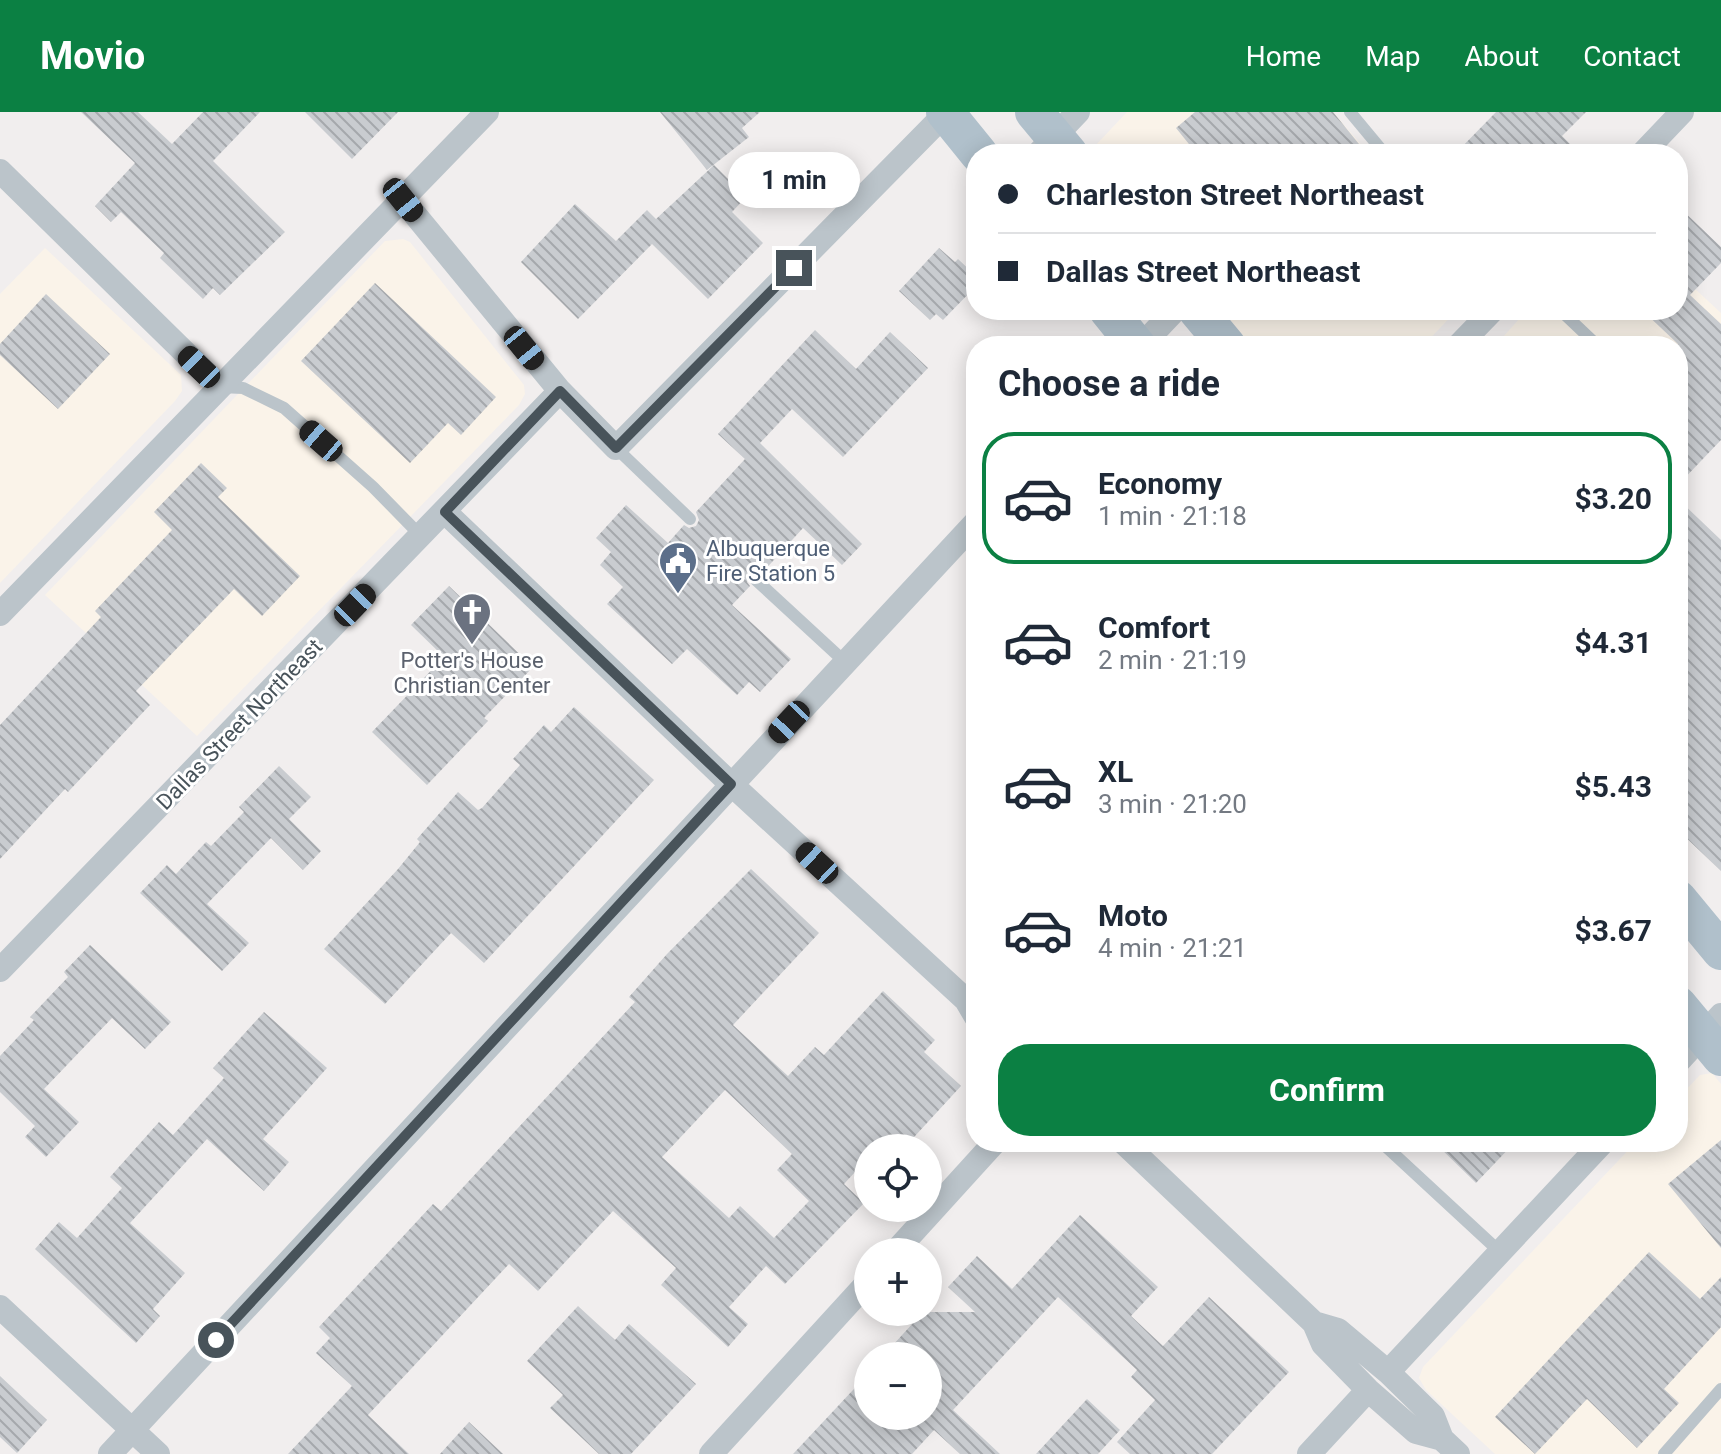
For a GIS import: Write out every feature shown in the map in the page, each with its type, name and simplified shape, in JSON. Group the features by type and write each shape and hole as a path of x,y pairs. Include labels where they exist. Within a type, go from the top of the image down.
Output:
{"main road":[{"path":"946,112 971,144"},
{"path":"1117,320 1130,336"},
{"path":"1205,320 1219,336"},
{"path":"1688,911 1720,948"},
{"path":"1688,1018 1706,1042"}],"street":[{"path":"0,614 487,112"},
{"path":"403,200 560,391 616,448 946,112"},
{"path":"1652,144 1682,112"},
{"path":"0,171 220,387"},
{"path":"1149,336 1165,320"},
{"path":"1468,336 1483,320"},
{"name":"Dallas Street Northeast","path":"0,970 560,391"},
{"path":"445,512 731,784 966,1001"},
{"path":"110,1454 966,533"},
{"path":"908,1238 986,1152"},
{"path":"1132,1152 1314,1323 1323,1344 1368,1390 1416,1432 1450,1447"},
{"path":"1388,1372 1594,1152"},
{"path":"711,1454 854,1297"},
{"path":"0,1307 158,1454"},
{"path":"1314,1323 1338,1330 1388,1372 1433,1416 1450,1447"},
{"path":"1309,1454 1368,1390"}],"lane":[{"path":"1350,112 1377,144"},
{"path":"1571,320 1587,336"},
{"path":"220,387 243,388 284,408 373,487 421,536"},
{"path":"616,448 690,519"},
{"path":"756,580 845,662"},
{"path":"1392,1152 1500,1252"},
{"path":"1664,1454 1721,1389"}],"shaded area":[{"path":"1127,112 1333,112 1360,144 1097,144"},
{"path":"403,239 410,242 524,385 525,394 519,405 197,736 45,595 385,241"},
{"path":"45,248 181,375 182,391 0,583 0,294"},
{"path":"1688,282 1721,313 1721,392 1688,357 1688,336 1504,336 1518,320 1688,320"},
{"path":"1230,320 1448,320 1432,336 1244,336"},
{"path":"1712,1073 1721,1084 1721,1454 1495,1454 1426,1390 1419,1378 1423,1367 1627,1152 1688,1152 1688,1088 1700,1075"}],"building":[{"path":"81,112 138,112 172,144 203,112 260,112 213,161 285,232 220,295 213,288 203,299 160,258 164,253 121,212 111,222 95,206 135,163"},
{"path":"305,112 398,112 352,159"},
{"path":"660,112 760,112 742,128 749,137 707,170"},
{"path":"1195,112 1333,112 1359,144 1189,144 1176,128"},
{"path":"1496,112 1586,112 1562,136 1570,144 1465,144"},
{"path":"714,165 746,197 732,212 763,243 708,299 652,244 578,319 521,262 575,204 616,241 647,210 656,219"},
{"path":"1688,216 1721,247 1721,263 1690,295 1721,324 1721,440 1688,475 1688,336 1670,336 1653,320 1688,320"},
{"path":"939,248 955,262 958,259 966,267 966,296 943,320 936,314 930,320 899,291"},
{"path":"375,283 496,397 461,435 448,423 410,463 301,361"},
{"path":"46,294 110,354 58,409 0,355 0,344"},
{"path":"815,330 856,369 890,332 928,368 843,457 792,409 760,443 862,544 842,565 803,528 762,573 754,571 749,575 747,582 750,586 732,605 791,659 760,692 749,682 737,695 687,649 672,664 607,604 623,587 600,565 611,552 596,538 626,505 668,543 684,525 689,528 696,526 699,520 696,512 745,459 718,434"},
{"path":"201,463 227,488 218,497 300,576 262,616 234,589 136,691 150,705 0,859 0,725 101,617 95,611 172,530 154,512"},
{"path":"1688,509 1721,540 1721,871 1688,840"},
{"path":"449,586 533,667 484,718 488,721 427,785 372,732 444,657 411,625"},
{"path":"574,707 654,780 484,963 451,933 385,1004 324,949 398,869 420,842 417,839 458,792 478,810 482,808 520,765 513,759 544,725 551,732"},
{"path":"279,766 311,797 289,819 321,851 303,870 271,838 207,904 249,943 222,971 140,893 167,865 176,874 206,842 211,846 244,812 239,807"},
{"path":"751,869 819,933 733,1025 788,1076 815,1047 824,1055 883,991 935,1040 924,1052 961,1086 917,1134 854,1134 854,1173 844,1184 854,1194 854,1213 785,1284 766,1266 729,1307 748,1324 728,1347 661,1285 676,1268 613,1211 538,1291 509,1264 368,1415 409,1454 288,1454 352,1386 316,1353 330,1338 319,1327 433,1204 441,1211 635,1002 629,997","holes":["725,1090 792,1154 777,1170 809,1201 774,1238 740,1206 729,1218 662,1157"]},
{"path":"90,945 171,1022 145,1049 112,1018 44,1089 79,1122 46,1157 25,1137 35,1126 0,1092 0,1056 34,1020 30,1017 68,977 64,972"},
{"path":"264,1012 327,1068 263,1139 289,1162 264,1191 207,1139 130,1223 185,1273 153,1309 160,1316 136,1343 35,1249 59,1222 77,1238 122,1188 110,1177 159,1122 173,1135 224,1078 213,1068"},
{"path":"1721,1140 1721,1248 1668,1184"},
{"path":"1444,1152 1505,1152 1476,1183"},
{"path":"1080,1215 1158,1287 1131,1316 1163,1346 1209,1297 1289,1372 1212,1454 1130,1454 1117,1442 1155,1400 1131,1377 1137,1370 1058,1297 953,1410 1000,1454 960,1454 934,1430 942,1430 942,1342 896,1342 910,1326 942,1326 942,1312 975,1312 948,1287 977,1256 1012,1289"},
{"path":"1649,1252 1700,1299 1721,1277 1721,1327 1664,1389 1679,1403 1637,1448 1587,1399 1535,1454 1495,1417"},
{"path":"578,1306 615,1340 629,1324 696,1384 631,1454 599,1454 550,1408 563,1395 527,1361"},
{"path":"0,1376 47,1420 17,1453 0,1437"},
{"path":"854,1389 854,1430 934,1430 912,1454 793,1454"},
{"path":"1087,1399 1120,1430 1098,1454 1036,1454"},
{"path":"469,1422 503,1454 440,1454"}],"place":[{"name":"Albuquerque Fire Station 5","path":"678,595"},
{"name":"Potter's House Christian Center","path":"472,646"}],"route":[{"path":"216,1340 731,784 445,512 560,391 616,448 794,268"}]}
